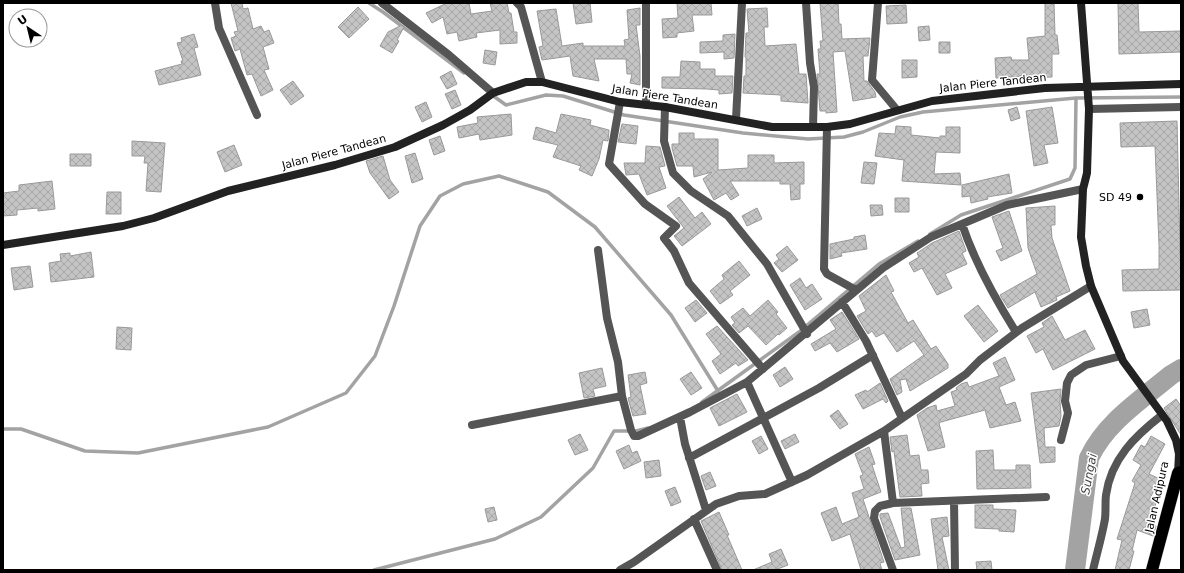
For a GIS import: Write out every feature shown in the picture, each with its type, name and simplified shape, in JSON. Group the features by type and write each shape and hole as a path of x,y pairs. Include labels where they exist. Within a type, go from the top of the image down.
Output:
{"highway":[{"name":"Jalan Adipura","path":"1152,570 1179,472"}],"street":[{"path":"215,3 219,28 257,115"},
{"path":"382,3 449,55 492,93"},
{"path":"517,3 521,7 542,82"},
{"path":"646,3 646,105"},
{"path":"736,119 742,3"},
{"path":"806,3 810,63 814,87 813,127"},
{"path":"878,3 872,80 897,110"},
{"name":"Jalan Adipura","path":"1081,3 1088,106 1087,173 1083,189 1081,237 1086,266 1091,286 1122,359 1160,413 1176,440 1179,454 1179,472"},
{"name":"Jalan Piere Tandean","path":"3,245 122,226 154,218 228,191 335,165 380,152 395,147 443,125 470,110 492,93 526,82 542,82 620,102 646,105 665,111 736,119 772,127 813,127 827,129 932,101 1045,88 1087,89 1181,84"},
{"path":"620,102 609,164 645,204 676,226 664,238 674,251 689,283 763,370"},
{"path":"1088,106 1181,107"},
{"path":"665,111 664,130 666,152 673,173 687,189 728,216 767,264 807,334"},
{"path":"827,129 824,269 827,274 856,290"},
{"path":"598,250 607,318 618,362 622,396 631,430 634,436 638,436 680,417 747,382 807,334 842,302 883,268 931,237 1007,205 1083,189"},
{"path":"962,224 972,254 1016,332"},
{"path":"620,570 634,562 706,510 727,499 739,496 765,494 792,482 884,432 966,374 980,360 1016,332 1046,312 1091,286"},
{"path":"842,302 873,355 902,418"},
{"path":"689,458 819,388 873,355"},
{"path":"1061,440 1068,413 1065,401 1067,383 1071,375 1086,365 1122,359"},
{"path":"747,382 792,482"},
{"path":"472,425 622,396"},
{"path":"1093,570 1105,519 1106,494 1111,475 1122,453 1140,432 1160,413"},
{"path":"680,417 689,458 706,510"},
{"path":"884,432 893,503"},
{"path":"893,570 874,518 875,511 880,506 893,503 1046,498"},
{"path":"954,501 955,570"},
{"path":"694,519 717,570"}],"building":[{"path":"231,3 242,3 243,9 248,8 253,29 261,26 264,32 269,30 274,43 263,47 269,69 264,70 273,90 261,96 252,74 247,75 240,49 235,51 231,38 236,36 234,32 238,31"},
{"path":"447,3 469,3 471,14 492,11 490,3 507,3 509,13 511,13 514,32 517,32 517,43 500,44 500,30 476,33 477,37 459,41 457,32 447,34 443,17 432,23 426,13"},
{"path":"573,3 590,3 592,22 576,24"},
{"path":"677,3 711,3 712,15 692,15 694,31 677,33 677,37 663,38 662,19 678,18"},
{"path":"820,3 838,3 839,24 841,24 842,39 870,38 868,56 863,56 864,81 867,81 875,92 876,97 853,101 845,51 833,52 837,112 826,113 826,111 820,111 817,74 820,74 818,49 821,49 820,41 823,41"},
{"path":"1045,3 1054,3 1055,35 1057,35 1059,54 1052,54 1052,77 1024,78 1024,76 996,78 995,58 1011,57 1012,60 1029,60 1027,38 1045,36"},
{"path":"1118,3 1138,3 1139,32 1181,31 1181,52 1119,54"},
{"path":"906,5 907,23 887,24 886,6"},
{"path":"358,7 369,19 349,38 338,27"},
{"path":"640,8 640,25 636,25 640,56 640,85 630,83 632,74 627,74 626,59 594,59 599,81 573,76 570,56 542,60 539,47 543,46 537,11 556,9 562,46 583,43 583,46 625,46 624,40 629,39 627,10"},
{"path":"767,8 768,27 764,27 765,46 796,44 799,74 806,74 808,103 781,101 781,95 743,93 744,76 746,76 746,33 749,33 747,9"},
{"path":"402,25 404,27 397,40 399,41 392,53 380,46 388,32"},
{"path":"929,26 930,40 919,41 918,27"},
{"path":"194,34 198,47 194,48 201,75 159,85 155,71 182,64 181,61 183,61 177,43 182,42 181,38"},
{"path":"735,34 734,58 724,59 724,52 700,53 700,42 723,41 723,35"},
{"path":"939,42 950,42 950,53 939,53"},
{"path":"485,50 497,52 495,65 483,63"},
{"path":"902,60 917,60 917,77 902,78"},
{"path":"681,61 700,62 700,69 715,69 715,76 733,76 732,93 719,94 719,90 707,89 662,88 662,77 680,77"},
{"path":"451,71 457,84 447,89 440,77"},
{"path":"293,81 304,96 291,105 280,90"},
{"path":"455,90 461,105 452,109 445,94"},
{"path":"426,102 432,117 422,122 415,107"},
{"path":"1017,107 1020,118 1011,121 1008,110"},
{"path":"1052,107 1058,143 1044,145 1048,163 1034,166 1026,111"},
{"path":"511,114 512,135 480,140 479,134 459,138 457,127 478,123 477,117"},
{"path":"561,114 591,120 590,125 609,130 608,141 603,140 599,159 592,176 579,170 581,166 553,157 558,145 533,139 536,127 556,133"},
{"path":"1177,121 1181,290 1123,291 1122,270 1159,269 1159,245 1155,146 1121,147 1120,123"},
{"path":"622,124 638,126 636,144 618,142"},
{"path":"896,126 911,127 911,135 940,138 940,136 946,136 946,127 960,127 960,153 936,152 934,174 960,173 961,185 902,181 904,160 875,156 879,133 895,134"},
{"path":"679,133 694,133 694,139 718,139 718,170 748,168 748,155 774,155 774,163 804,162 804,184 800,184 800,199 791,200 790,184 780,184 780,181 730,181 739,195 731,200 726,193 714,200 703,179 712,172 694,177 693,166 677,166 672,144 679,144"},
{"path":"440,136 445,151 434,155 429,140"},
{"path":"132,141 165,143 161,192 146,191 148,163 144,163 145,156 132,156"},
{"path":"234,145 242,165 225,172 217,152"},
{"path":"646,146 660,147 665,166 659,167 666,188 647,195 639,174 626,175 624,163 645,163"},
{"path":"415,153 423,179 412,183 405,156"},
{"path":"70,154 91,154 91,166 70,166"},
{"path":"383,156 390,180 399,192 389,199 370,173 366,161"},
{"path":"864,162 877,163 874,184 861,183"},
{"path":"1009,174 1012,193 987,197 988,199 971,203 970,196 962,197 962,185"},
{"path":"52,181 55,209 38,211 38,208 17,210 17,215 3,216 3,193 19,191 19,185"},
{"path":"107,192 121,192 121,214 106,214"},
{"path":"679,197 695,218 702,212 711,224 682,246 674,236 684,228 667,206"},
{"path":"895,198 909,198 909,212 895,212"},
{"path":"870,205 882,205 883,215 871,216"},
{"path":"1055,206 1055,225 1051,225 1052,238 1070,291 1056,297 1057,300 1041,307 1035,292 1008,308 1000,295 1037,274 1028,248 1026,208"},
{"path":"757,208 762,219 747,226 742,216"},
{"path":"1009,211 1022,251 1001,261 996,251 1003,248 992,217"},
{"path":"959,231 966,251 962,253 967,264 945,274 952,288 937,295 922,268 914,272 909,263 919,257 917,253 932,243"},
{"path":"865,235 867,249 841,253 842,256 830,259 830,244"},
{"path":"787,246 798,260 782,272 774,263 779,259 776,255"},
{"path":"91,252 94,277 51,282 49,263 61,261 60,254 70,253 70,256"},
{"path":"739,261 750,275 730,291 733,295 720,304 710,291 724,279 722,275"},
{"path":"30,266 33,287 14,290 11,268"},
{"path":"886,275 894,291 891,292 908,323 913,320 931,349 936,346 948,364 948,368 910,391 906,379 900,380 902,392 897,395 890,379 924,355 914,341 897,352 884,333 876,337 872,331 868,334 857,316 866,311 859,296"},
{"path":"800,278 806,288 812,284 822,299 805,310 790,285"},
{"path":"696,300 707,313 695,322 685,308"},
{"path":"768,300 778,312 776,314 787,328 766,345 748,326 739,333 732,325 735,323 731,317 743,308 750,316"},
{"path":"978,305 998,331 984,342 964,316"},
{"path":"1147,309 1150,325 1134,328 1131,312"},
{"path":"842,312 859,339 837,352 830,343 815,351 811,344 836,329 830,320"},
{"path":"1052,316 1065,340 1085,330 1095,349 1053,370 1043,349 1036,353 1027,336 1044,327 1042,323"},
{"path":"717,326 748,360 738,366 736,363 720,374 712,361 721,354 706,334"},
{"path":"117,327 132,328 131,350 116,349"},
{"path":"1005,357 1015,380 999,387 1006,405 1015,402 1021,421 990,428 985,410 941,422 939,423 945,447 928,451 917,415 927,408 936,405 937,411 955,406 951,392 957,390 956,388 961,384 967,382 969,387 999,376 993,363"},
{"path":"785,367 793,379 780,387 773,375"},
{"path":"602,368 606,386 593,389 595,396 584,398 579,373"},
{"path":"645,372 647,383 640,385 646,414 633,416 628,398 631,397 628,375"},
{"path":"691,372 702,388 691,395 680,379"},
{"path":"880,383 888,401 886,403 883,399 863,409 855,395 866,390 867,392"},
{"path":"1061,389 1061,416 1059,426 1044,428 1045,447 1055,447 1055,462 1040,463 1031,393"},
{"path":"737,394 747,412 719,426 710,408"},
{"path":"1176,399 1181,406 1181,435 1164,408"},
{"path":"838,410 848,424 840,429 830,416"},
{"path":"580,434 588,450 575,455 568,440"},
{"path":"795,434 799,442 785,449 781,441"},
{"path":"907,435 910,456 919,455 921,470 928,470 929,483 921,484 922,496 900,497 894,451 892,452 890,437"},
{"path":"761,436 768,449 759,454 752,441"},
{"path":"1151,436 1165,444 1149,474 1160,479 1150,498 1157,500 1153,512 1157,514 1154,525 1156,526 1153,536 1137,530 1129,570 1115,570 1122,540 1117,539 1135,483 1132,481 1141,465 1133,460 1141,445 1145,447"},
{"path":"629,445 632,453 637,451 641,461 624,469 616,451"},
{"path":"869,447 875,464 872,465 881,492 863,499 884,562 880,563 882,570 861,570 850,534 832,541 821,513 836,507 842,524 859,517 852,493 864,489 860,476 863,475 855,454"},
{"path":"993,450 994,470 1016,470 1016,465 1030,465 1031,488 977,489 976,451"},
{"path":"659,460 661,476 646,478 644,462"},
{"path":"710,472 716,486 706,490 701,476"},
{"path":"675,487 681,502 671,506 665,491"},
{"path":"975,505 993,505 993,509 1016,510 1014,532 999,531 999,529 975,528"},
{"path":"494,507 497,520 488,522 485,509"},
{"path":"901,508 911,508 920,555 895,560 880,514 888,513 901,548 905,547"},
{"path":"719,512 742,570 722,570 701,521"},
{"path":"947,517 949,536 942,537 949,570 938,570 931,519"},
{"path":"781,549 788,565 775,570 753,570 772,562 769,554"},
{"path":"991,561 992,570 977,570 976,562"}],"waterway":[{"path":"369,3 464,73"},
{"path":"492,95 506,105 546,95 563,96 624,115 743,133 808,139 844,137 863,132 900,117 923,112 1076,98 1181,97"},
{"path":"930,234 961,215 1070,179 1075,168 1076,98"},
{"path":"3,429 21,429 85,451 138,453 268,427 346,393 375,356 394,306 420,226 440,196 463,184 499,176 548,192 595,227 671,315 718,391"},
{"path":"702,402 799,332 879,264 918,241"},
{"name":"Sungai","path":"1075,570 1089,458 1096,445 1115,422 1137,402 1171,375 1181,369"},
{"path":"374,570 495,539 541,517 593,468 614,431 636,431 648,428"}],"place":[{"name":"SD 49","path":"1140,197"}]}
